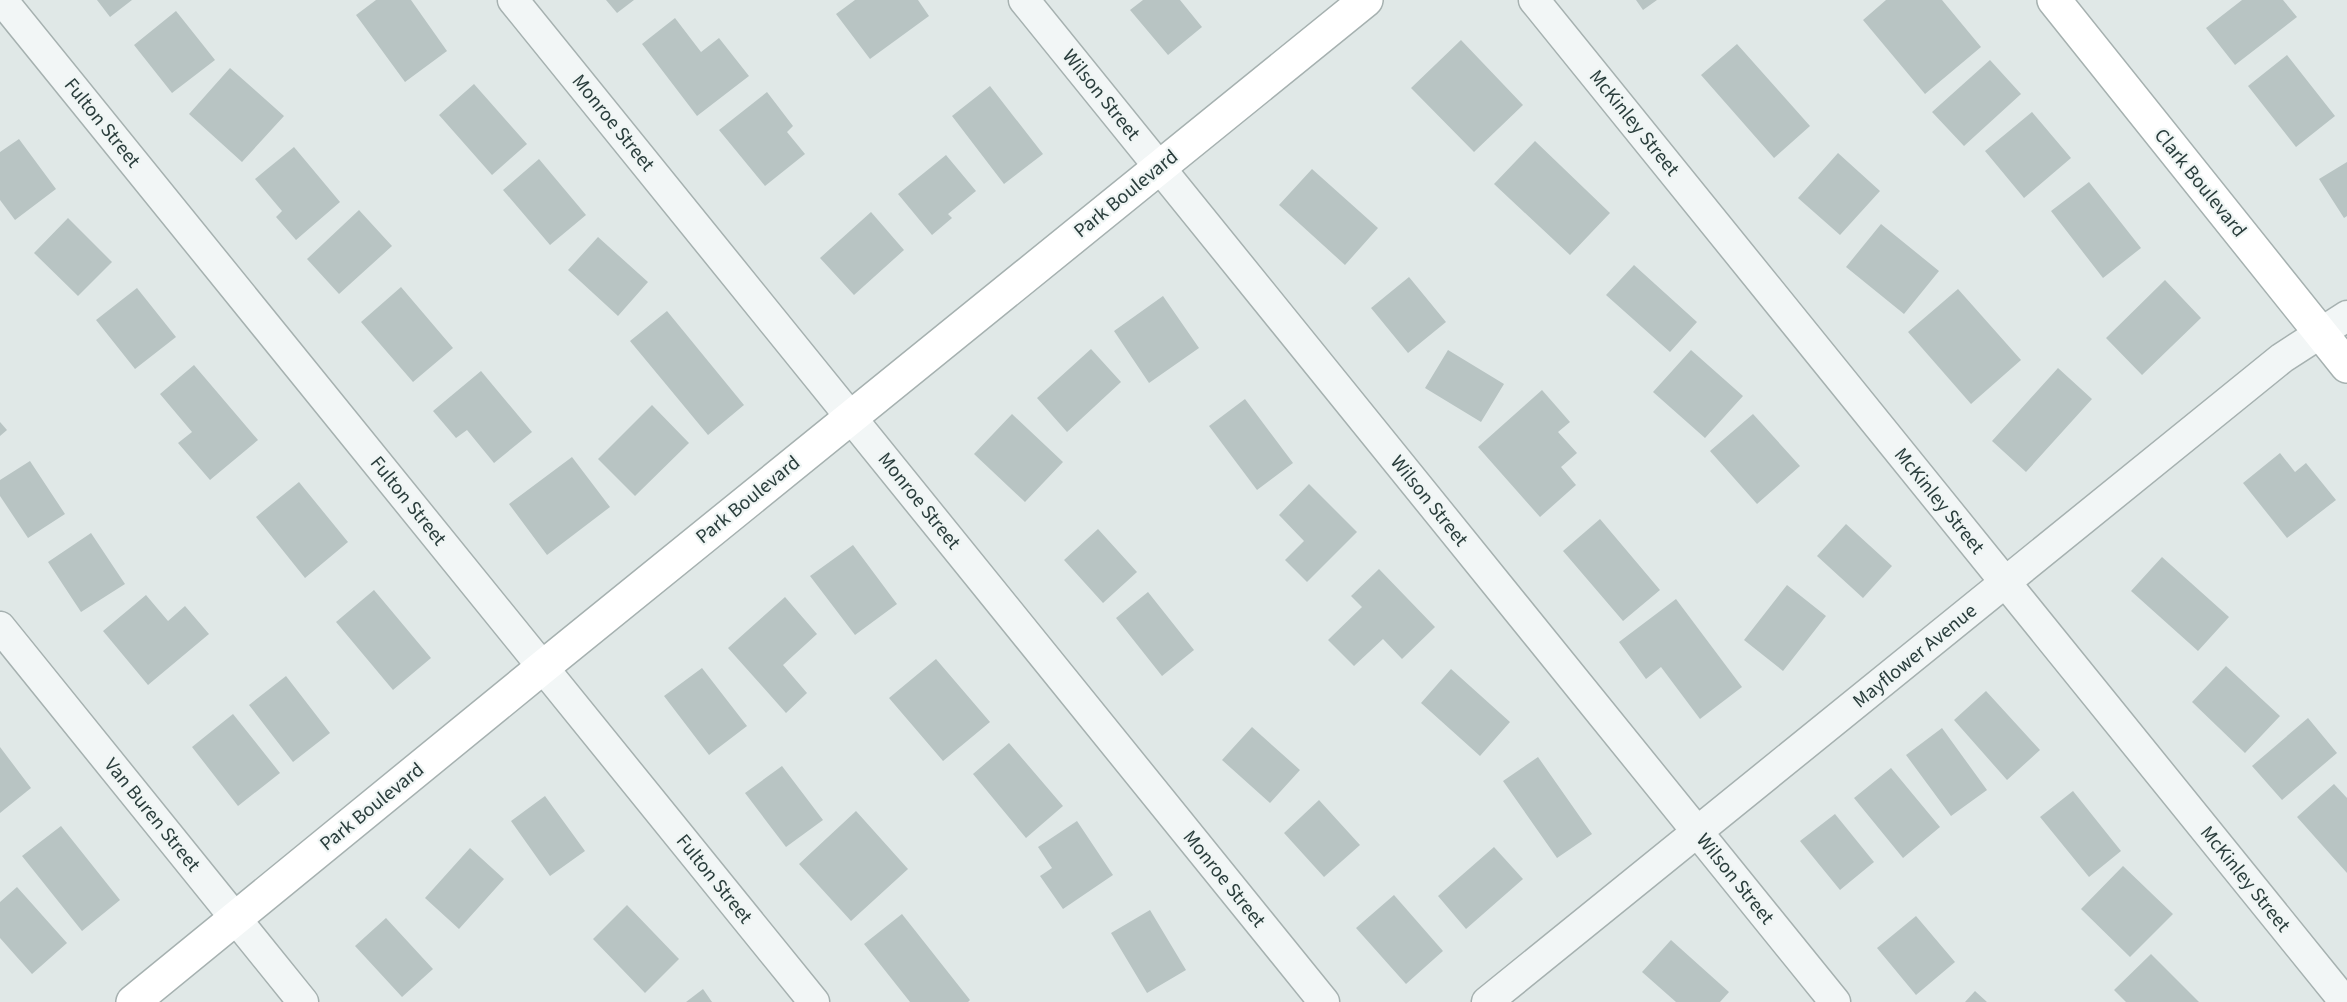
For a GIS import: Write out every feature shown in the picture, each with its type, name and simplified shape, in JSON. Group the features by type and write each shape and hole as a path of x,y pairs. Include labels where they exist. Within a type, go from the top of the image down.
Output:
{"street":[{"name":"Fulton Street","path":"2,0 814,1002"},
{"name":"Monroe Street","path":"513,0 1324,1002"},
{"name":"Wilson Street","path":"1024,0 1835,1002"},
{"name":"Park Boulevard","path":"133,1002 850,417 1366,0"},
{"name":"McKinley Street","path":"1534,0 2345,1002"},
{"name":"Clark Boulevard","path":"2054,0 2334,325 2347,366"},
{"name":"Mayflower Avenue","path":"1487,1002 2282,358 2334,325"},
{"name":"Van Buren Street","path":"0,627 303,1002"}],"building":[{"path":"97,0 132,0 110,17"},
{"path":"376,0 411,0 447,51 405,82 356,15"},
{"path":"606,0 634,0 617,13"},
{"path":"855,0 918,0 929,16 870,59 836,14"},
{"path":"1143,0 1180,0 1202,27 1168,55 1130,10"},
{"path":"1636,0 1657,0 1643,10"},
{"path":"1886,0 1942,0 1981,47 1925,94 1863,20"},
{"path":"2242,0 2283,0 2297,17 2235,65 2206,28"},
{"path":"176,11 215,60 172,93 134,45"},
{"path":"675,18 701,52 719,38 749,76 697,116 642,44"},
{"path":"1461,40 1523,105 1474,152 1411,88"},
{"path":"1737,44 1810,126 1774,158 1701,75"},
{"path":"2287,55 2335,116 2296,147 2248,86"},
{"path":"1990,60 2021,94 1964,146 1932,112"},
{"path":"230,68 284,116 242,162 189,114"},
{"path":"474,84 527,144 492,175 439,115"},
{"path":"990,86 1043,154 1004,184 952,116"},
{"path":"767,92 793,126 787,132 805,154 765,186 719,130"},
{"path":"2032,112 2071,158 2024,198 1985,151"},
{"path":"19,139 56,189 15,220 0,200 0,152"},
{"path":"1535,141 1610,213 1570,255 1494,184"},
{"path":"294,147 340,202 296,240 276,217 282,211 255,179"},
{"path":"1838,153 1880,191 1840,235 1798,198"},
{"path":"946,155 976,191 948,214 952,218 932,235 898,194"},
{"path":"539,159 586,215 550,245 503,190"},
{"path":"2347,162 2347,216 2344,218 2319,179"},
{"path":"1312,169 1378,228 1345,265 1279,205"},
{"path":"2089,182 2141,248 2103,278 2051,211"},
{"path":"359,210 392,246 339,294 307,259"},
{"path":"871,212 904,250 854,295 820,258"},
{"path":"68,218 112,262 78,296 34,253"},
{"path":"1881,224 1939,271 1904,314 1846,267"},
{"path":"598,237 648,282 618,316 568,270"},
{"path":"1634,265 1697,322 1670,352 1606,295"},
{"path":"1409,277 1446,322 1408,353 1371,308"},
{"path":"2165,280 2201,318 2142,375 2106,338"},
{"path":"401,287 453,348 413,382 361,322"},
{"path":"137,288 176,337 135,369 96,320"},
{"path":"1958,289 2021,360 1971,404 1908,332"},
{"path":"1163,296 1199,348 1149,383 1114,331"},
{"path":"667,311 744,405 708,435 630,341"},
{"path":"1091,349 1121,382 1067,432 1037,398"},
{"path":"1448,350 1504,384 1481,422 1425,388"},
{"path":"1691,350 1743,396 1705,438 1653,392"},
{"path":"194,365 258,440 210,480 178,443 192,432 160,394"},
{"path":"2058,368 2092,399 2026,472 1992,441"},
{"path":"481,371 532,432 494,463 467,430 456,438 433,411"},
{"path":"1542,390 1570,422 1558,432 1577,453 1561,467 1576,485 1540,517 1478,447"},
{"path":"1245,399 1293,463 1257,490 1209,426"},
{"path":"652,405 689,443 635,496 598,459"},
{"path":"1012,414 1063,462 1025,502 974,454"},
{"path":"1753,414 1800,466 1757,504 1710,451"},
{"path":"0,422 7,430 0,436"},
{"path":"2280,453 2295,472 2306,463 2336,500 2287,538 2243,483"},
{"path":"572,457 610,507 547,555 509,504"},
{"path":"30,461 65,514 28,538 0,496 0,480"},
{"path":"299,482 348,542 305,578 256,517"},
{"path":"1309,484 1357,532 1307,582 1285,560 1304,541 1279,515"},
{"path":"1600,519 1660,590 1623,621 1563,551"},
{"path":"1846,524 1892,566 1863,598 1817,556"},
{"path":"1098,529 1137,572 1103,603 1064,560"},
{"path":"91,533 125,584 81,612 48,562"},
{"path":"853,545 897,604 855,635 810,576"},
{"path":"2162,557 2229,617 2198,651 2131,591"},
{"path":"1379,569 1435,627 1402,659 1383,639 1354,666 1328,640 1362,607 1351,596"},
{"path":"1787,585 1826,616 1783,671 1744,640"},
{"path":"374,590 431,658 393,690 336,622"},
{"path":"1148,592 1194,650 1162,676 1116,618"},
{"path":"146,595 168,621 185,606 209,634 148,685 103,631"},
{"path":"785,597 817,634 783,665 807,693 786,713 728,648"},
{"path":"1676,599 1742,687 1700,719 1661,667 1646,679 1619,642"},
{"path":"936,659 990,722 943,761 889,698"},
{"path":"2226,666 2280,716 2245,753 2192,702"},
{"path":"702,668 747,726 709,755 664,696"},
{"path":"1451,669 1510,722 1480,756 1421,703"},
{"path":"286,676 330,733 293,762 249,705"},
{"path":"1986,691 2040,750 2007,780 1954,720"},
{"path":"233,714 280,773 238,806 192,747"},
{"path":"2308,718 2337,753 2282,800 2252,766"},
{"path":"1252,727 1300,770 1270,803 1222,760"},
{"path":"1942,728 1987,790 1951,816 1906,755"},
{"path":"1009,743 1063,806 1026,838 973,774"},
{"path":"0,747 31,788 0,813"},
{"path":"1538,757 1592,834 1557,858 1503,781"},
{"path":"782,766 823,820 786,847 745,793"},
{"path":"1891,768 1940,827 1903,858 1854,798"},
{"path":"2334,784 2347,798 2347,873 2297,817"},
{"path":"2073,791 2121,851 2089,877 2040,817"},
{"path":"545,796 585,851 550,876 511,821"},
{"path":"1319,800 1360,845 1324,877 1284,833"},
{"path":"856,811 908,869 851,921 799,864"},
{"path":"1835,814 1874,862 1840,890 1800,841"},
{"path":"1077,821 1113,875 1063,909 1040,876 1052,868 1038,847"},
{"path":"61,826 120,900 82,931 22,856"},
{"path":"1494,847 1523,879 1466,929 1438,896"},
{"path":"470,848 504,879 459,929 425,898"},
{"path":"2123,866 2173,914 2130,957 2081,909"},
{"path":"17,887 67,943 32,974 0,938 0,902"},
{"path":"1394,895 1443,951 1406,984 1356,928"},
{"path":"627,905 679,959 645,993 593,939"},
{"path":"1150,910 1186,970 1147,993 1111,933"},
{"path":"902,914 970,1000 968,1002 910,1002 864,944"},
{"path":"1916,916 1955,962 1916,995 1877,948"},
{"path":"386,918 433,969 402,997 355,946"},
{"path":"1671,940 1729,992 1720,1002 1676,1002 1642,972"},
{"path":"2151,954 2199,1002 2126,1002 2114,990"},
{"path":"703,989 712,1002 686,1002"},
{"path":"1975,991 1987,1002 1965,1002"}]}
